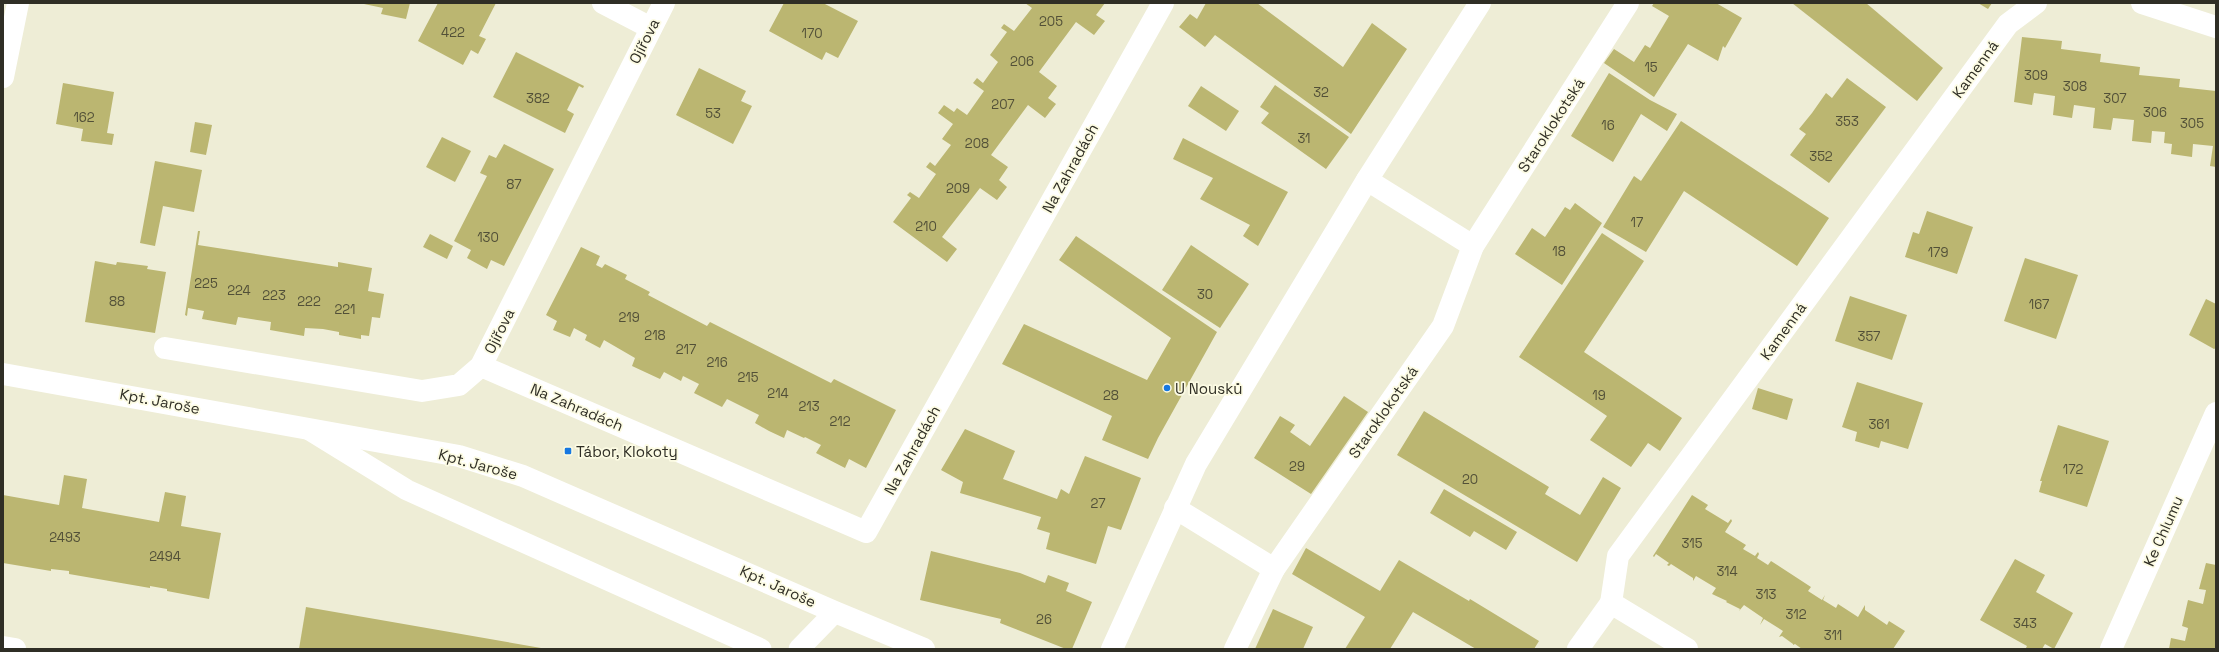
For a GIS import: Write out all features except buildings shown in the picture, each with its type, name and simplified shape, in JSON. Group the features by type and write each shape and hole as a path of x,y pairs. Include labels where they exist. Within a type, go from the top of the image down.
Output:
{"street":[{"path":"3,77 18,3"},
{"path":"603,3 651,28"},
{"name":"Ojířova","path":"165,348 422,391 459,385 481,366 664,3"},
{"name":"Na Zahradách","path":"481,366 866,532 1163,3"},
{"path":"1112,649 1196,464 1367,180 1480,3"},
{"name":"Staroklokotská","path":"1235,649 1274,569 1443,326 1473,246 1628,3"},
{"name":"Kamenná","path":"1611,603 1618,556 2008,24 2036,3"},
{"path":"2142,3 2216,27"},
{"path":"1367,180 1473,246"},
{"name":"Kpt. Jaroše","path":"3,374 459,456 523,476 835,612 924,649"},
{"name":"Ke Chlumu","path":"2111,649 2216,413"},
{"path":"1175,508 1274,569"},
{"path":"1578,649 1611,603 1687,649"},
{"path":"3,647 15,649"}],"lane":[{"path":"306,428 407,490 761,649"},
{"path":"799,649 835,612"}],"place":[{"name":"U Nousků","path":"1167,388"},
{"name":"Tábor, Klokoty","path":"568,451"}]}
